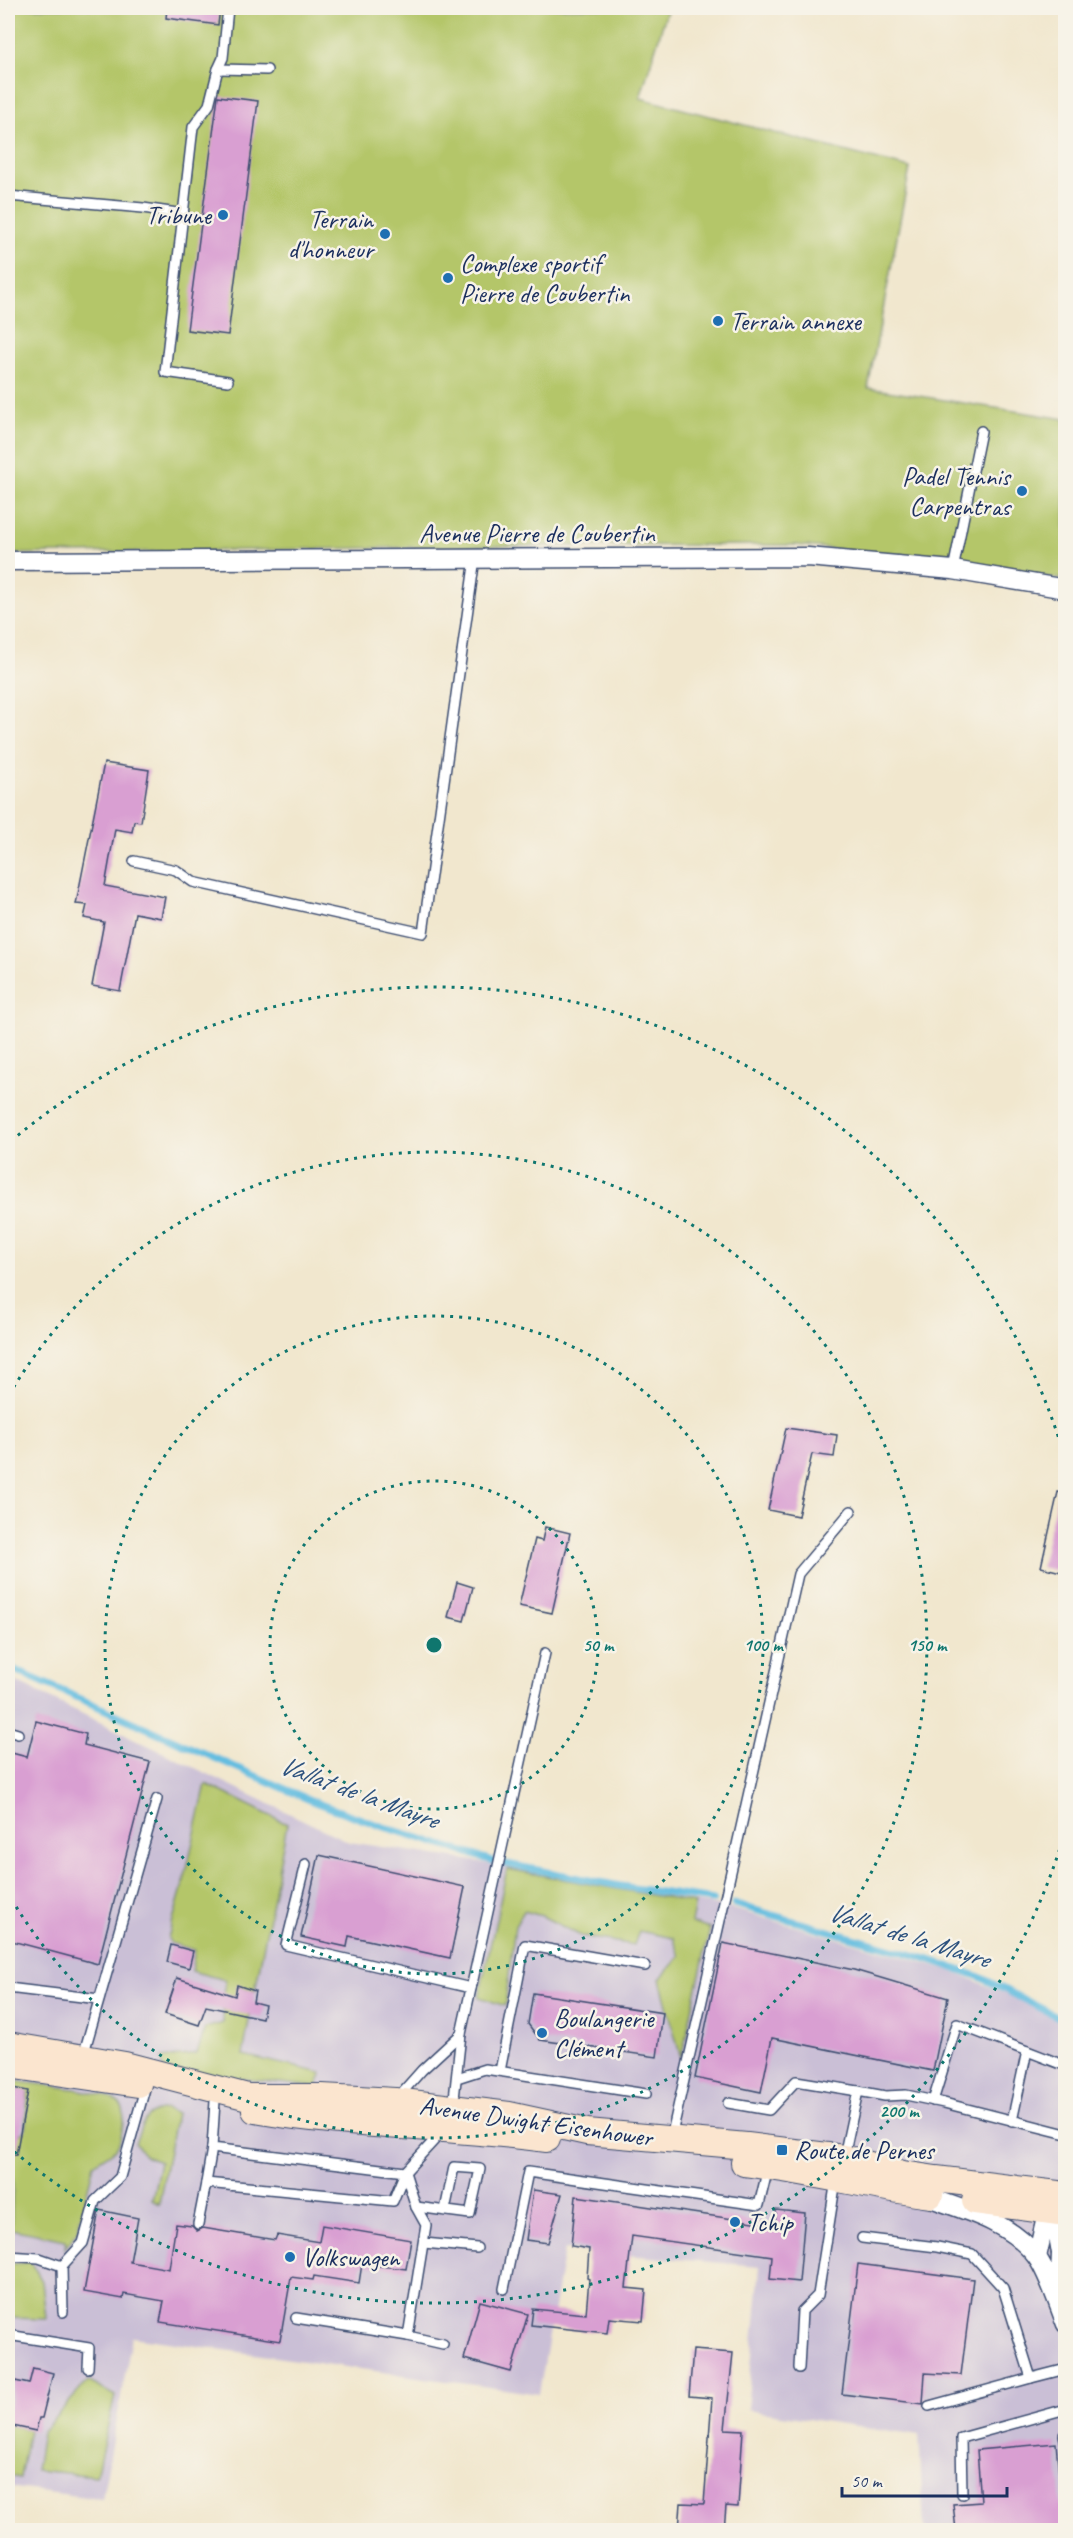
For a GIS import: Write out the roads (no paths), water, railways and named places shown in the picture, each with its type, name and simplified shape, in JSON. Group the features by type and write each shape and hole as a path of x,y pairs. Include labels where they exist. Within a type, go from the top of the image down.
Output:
{"main road":[{"name":"Avenue Dwight Eisenhower","path":"8,2045 125,2065 248,2097 322,2097 395,2101 493,2132 769,2166 840,2168"},
{"name":"Avenue Dwight Eisenhower","path":"8,2065 146,2085 238,2108 321,2120 382,2126 449,2118 509,2115 587,2132 747,2146 840,2168 884,2189 934,2180 1058,2203"}],"street":[{"name":"Avenue Pierre de Coubertin","path":"8,561 808,556 953,570 1065,589"},
{"path":"934,2180 1002,2226 1037,2257 1065,2324"},
{"path":"1037,2257 1058,2203"},
{"path":"1058,2203 1056,2223 1063,2251 1059,2306"}],"lane":[{"path":"228,8 223,58 209,105 193,127 165,372 228,381"},
{"path":"218,69 267,70"},
{"path":"8,196 184,214"},
{"path":"953,570 981,431"},
{"path":"134,861 176,870 193,882 423,933 475,558"},
{"path":"670,2140 798,1574 851,1511"},
{"path":"206,2183 393,2201 405,2172 449,2118 457,2079 460,2034 545,1653"},
{"path":"8,1731 18,1734"},
{"path":"83,2056 158,1799"},
{"path":"306,1864 286,1945 471,1988"},
{"path":"500,2071 525,1945 645,1966"},
{"path":"8,1988 99,1999"},
{"path":"933,2101 957,2024 1065,2066"},
{"path":"395,2101 422,2070 460,2034"},
{"path":"1012,2121 1027,2051"},
{"path":"457,2079 485,2069 646,2094"},
{"path":"728,2103 769,2110 796,2081 885,2096 906,2095 1065,2134"},
{"path":"63,2312 62,2266 82,2243 95,2201 120,2177 146,2085"},
{"path":"799,2368 802,2311 818,2295 840,2168 858,2091"},
{"path":"198,2224 212,2148 215,2101"},
{"path":"212,2148 405,2172"},
{"path":"504,2289 528,2172 759,2205 769,2166"},
{"path":"416,2207 470,2214 480,2169 454,2167 445,2210"},
{"path":"405,2172 416,2207 426,2225 408,2336"},
{"path":"862,2238 937,2247 972,2254 1003,2289 1031,2378"},
{"path":"424,2243 477,2248"},
{"path":"8,2256 39,2258 62,2266"},
{"path":"296,2318 408,2336 442,2344"},
{"path":"8,2335 89,2348 87,2368"},
{"path":"929,2406 1065,2369"},
{"path":"962,2494 961,2438 1065,2409"},
{"path":"1065,2435 1065,2444"}],"waterway":[{"name":"Vallat de la Mayre","path":"8,1667 317,1803 381,1826 496,1862 620,1886 713,1900"},
{"name":"Vallat de la Mayre","path":"734,1904 928,1959 980,1977 1066,2021"}],"place":[{"name":"Tribune","path":"223,215"},
{"name":"Terrain d'honneur","path":"385,234"},
{"name":"Complexe sportif Pierre de Coubertin","path":"448,278"},
{"name":"Terrain annexe","path":"718,321"},
{"name":"Padel Tennis Carpentras","path":"1022,491"},
{"name":"Boulangerie Clément","path":"542,2033"},
{"name":"Route de Pernes","path":"782,2150"},
{"name":"Tchip","path":"735,2222"},
{"name":"Volkswagen","path":"290,2257"}]}
